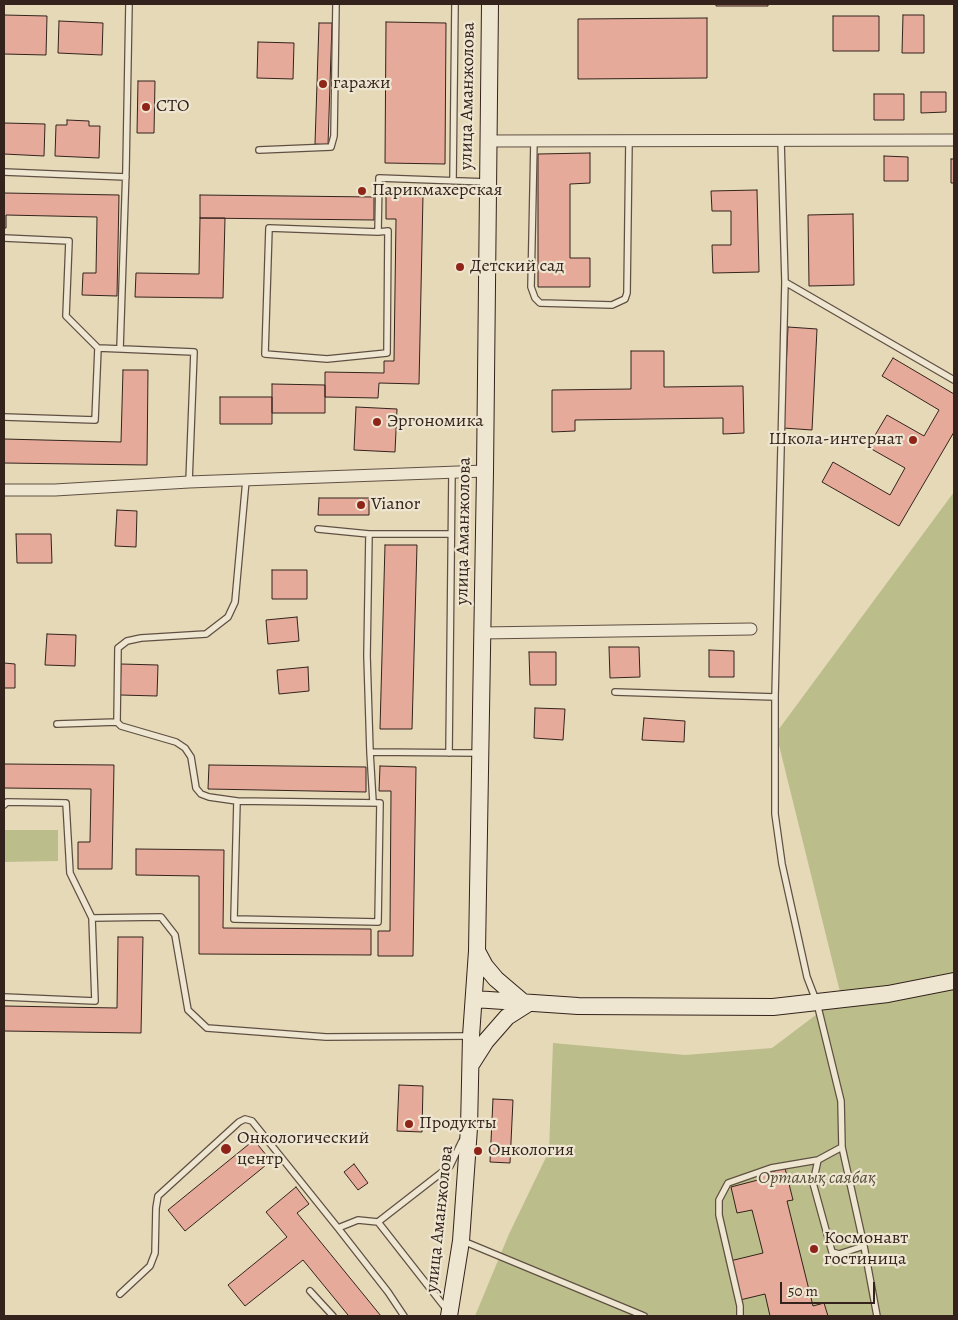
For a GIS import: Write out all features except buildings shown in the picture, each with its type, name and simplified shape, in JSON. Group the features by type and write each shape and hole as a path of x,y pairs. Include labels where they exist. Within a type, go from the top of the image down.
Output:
{"main road":[{"name":"улица Аманжолова","path":"449,1315 461,1240 469,1128 472,1063 471,1036 477,951 490,4"},
{"path":"477,951 485,966 496,979 526,1003"},
{"path":"474,999 578,1006 773,1007 888,994 954,981"},
{"path":"472,1063 486,1041 507,1017 526,1003"}],"street":[{"path":"488,141 954,140"},
{"path":"4,490 55,490 189,482 485,471"},
{"path":"481,633 751,629"}],"lane":[{"path":"120,349 126,177 129,4"},
{"path":"258,150 325,149 331,147 334,136 336,4"},
{"path":"453,180 455,4"},
{"path":"534,141 531,287 535,298 540,303 612,306 625,299 627,293 629,141"},
{"path":"781,141 785,282 775,697 775,814 782,864 807,977 817,1003 841,1101 842,1148 864,1246 877,1316"},
{"path":"4,172 126,177"},
{"path":"378,232 379,178 487,182"},
{"path":"269,228 378,232 388,231 387,353 327,359 264,354 269,228"},
{"path":"4,238 69,241 66,316 98,348 194,352 189,482"},
{"path":"785,282 954,380"},
{"path":"4,417 95,420 98,348"},
{"path":"449,753 452,472"},
{"path":"117,722 118,648 127,641 141,638 206,634 228,617 235,602 246,480"},
{"path":"318,529 368,534 451,534"},
{"path":"368,534 367,656 373,802"},
{"path":"615,692 775,697"},
{"path":"57,724 117,722 121,726 176,742 185,748 191,757 196,788 202,794 209,797 236,801 380,803 378,922 234,919 236,801"},
{"path":"370,752 480,754"},
{"path":"4,804 7,802 66,803 70,873 92,918 95,1001 4,997"},
{"path":"92,918 161,917 175,935 188,1010 206,1028 326,1037 471,1036"},
{"path":"120,1294 150,1266 155,1253 158,1196 239,1122 245,1119 252,1122 338,1228 388,1292 404,1316"},
{"path":"338,1228 358,1220 378,1222 450,1166 469,1128"},
{"path":"740,1316 740,1306 719,1215 719,1200 728,1182 771,1168 818,1160 842,1148"},
{"path":"818,1160 814,1183 832,1252 839,1254 864,1246"},
{"path":"378,1222 449,1315"},
{"path":"461,1240 644,1316"},
{"path":"310,1292 333,1316"}],"green space":[{"name":"Орталық саябақ","path":"954,492 954,1316 475,1316 509,1234 549,1151 553,1043 685,1055 772,1048 841,996 776,733"},
{"path":"4,830 58,830 58,861 4,862"}],"place":[{"name":"гаражи","path":"323,84"},
{"name":"СТО","path":"146,107"},
{"name":"Парикмахерская","path":"362,191"},
{"name":"Детский сад","path":"460,267"},
{"name":"Эргономика","path":"377,422"},
{"name":"Школа-интернат","path":"913,440"},
{"name":"Vianor","path":"361,505"},
{"name":"Продукты","path":"409,1124"},
{"name":"Онкологический центр","path":"226,1149"},
{"name":"Онкология","path":"478,1151"},
{"name":"Космонавт гостиница","path":"814,1249"}]}
